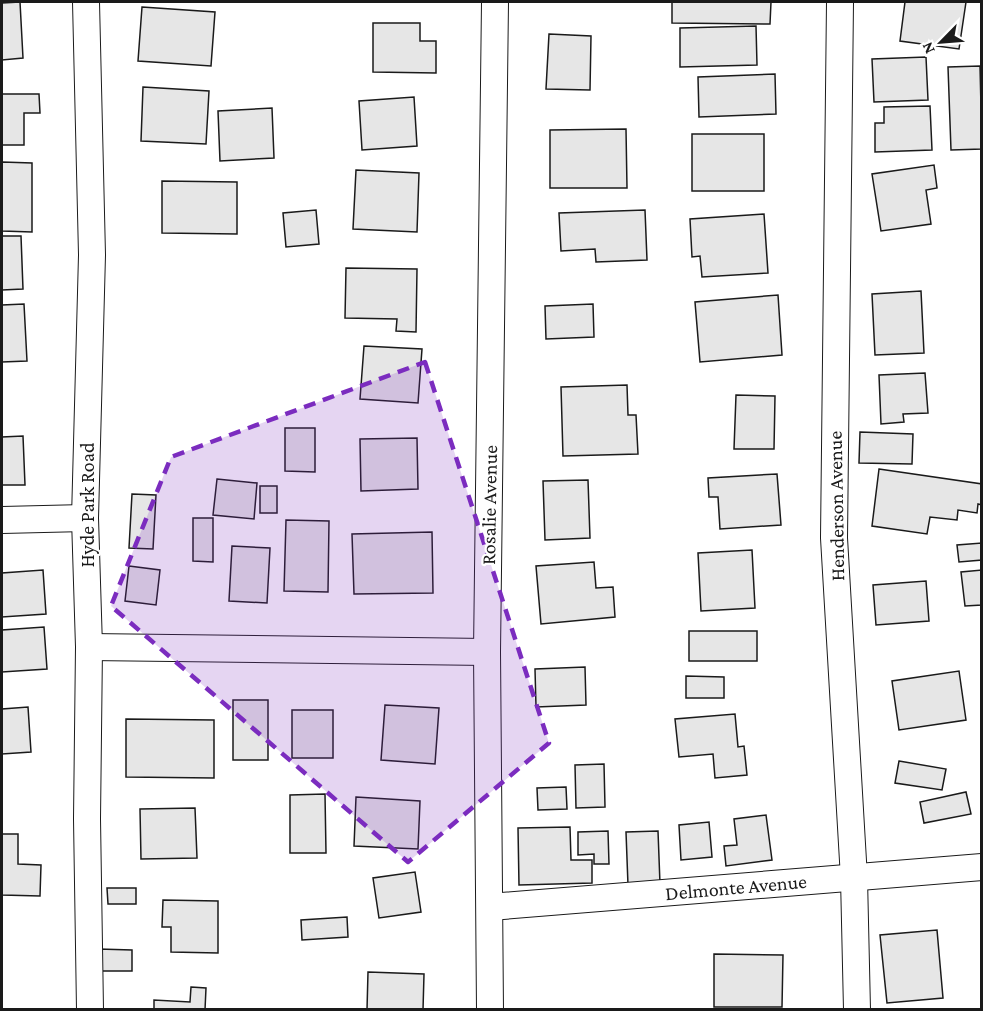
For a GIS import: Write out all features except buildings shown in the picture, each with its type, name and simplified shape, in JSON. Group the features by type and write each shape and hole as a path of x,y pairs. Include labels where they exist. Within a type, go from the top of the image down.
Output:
{"street":[{"name":"Hyde Park Road","path":"86,2 92,255 85,518 89,647 87,819 90,1010"},
{"name":"Rosalie Avenue","path":"490,1010 487,652 495,2"},
{"name":"Henderson Avenue","path":"840,2 834,538 854,878 857,1010"},
{"path":"2,520 85,518"},
{"path":"89,647 487,652"},
{"name":"Delmonte Avenue","path":"490,907 981,867"}],"highlighted area":[{"path":"425,362 549,743 408,862 111,606 171,457"}]}
